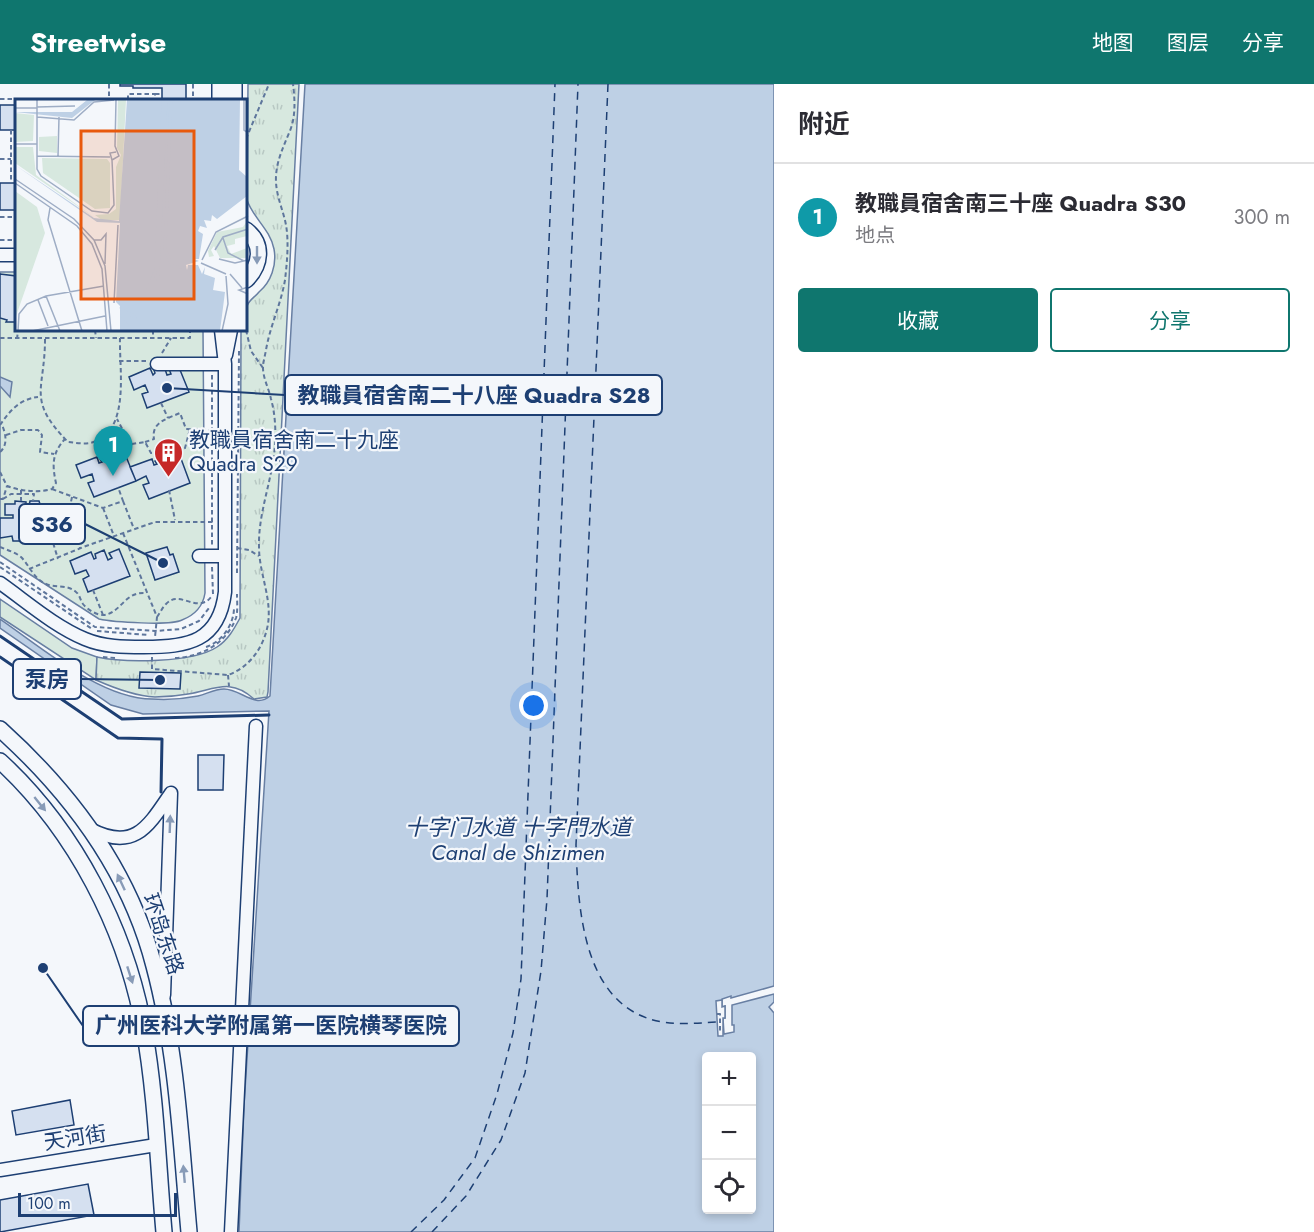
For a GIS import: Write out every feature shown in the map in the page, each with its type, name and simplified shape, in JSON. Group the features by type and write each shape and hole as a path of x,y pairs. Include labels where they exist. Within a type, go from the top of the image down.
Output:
{"main road":[{"path":"248,232 255,240 259,257 257,266 248,277"},
{"name":"环岛东路","path":"0,729 30,756 63,792 90,829 116,872 143,930 164,1008 178,1111 189,1232"},
{"name":"环岛东路","path":"0,761 39,802 78,856 111,921 137,995 144,1027 164,1232"}],"street":[{"path":"0,583 75,634 117,654 154,638 186,644 198,640 215,625 223,604 225,553 218,522 218,365 221,332"},
{"path":"218,365 230,332"},
{"path":"158,364 218,365"},
{"path":"199,556 225,553"},
{"path":"231,1232 256,726"},
{"path":"90,829 104,836 119,839 138,834 156,816 171,793 164,1008"},
{"name":"天河街","path":"0,1170 156,1145"}],"path":[{"path":"108,84 108,99"},
{"path":"248,134 269,84"},
{"path":"263,368 269,333 285,279 286,228 275,180 282,145 290,132 294,116 293,84"},
{"path":"128,99 128,94 162,94"},
{"path":"155,94 155,99"},
{"path":"0,99 15,99"},
{"path":"11,130 11,183"},
{"path":"0,159 11,159"},
{"path":"17,339 18,332"},
{"path":"95,332 96,338"},
{"path":"153,332 153,338"},
{"path":"0,338 190,338 190,332"},
{"path":"215,595 205,603 174,599 166,604 157,617 152,669 228,675 237,672 254,657 268,625 269,610 259,556 259,532 273,465 276,437 273,403 263,368 251,351 246,332"},
{"path":"45,339 44,370 39,397 48,420 68,442 80,443 97,441 110,431 117,419 120,408 120,338"},
{"path":"0,562 95,627 154,638 199,621 215,595 225,553 239,342"},
{"path":"225,553 235,351"},
{"path":"218,365 212,430 218,522 225,553 236,582"},
{"path":"217,499 218,365"},
{"path":"0,452 3,449 6,435 1,425 2,421 10,410 23,400 39,397"},
{"path":"161,403 168,418"},
{"path":"117,419 132,444 154,439 153,432 158,423 180,414 186,429 217,430"},
{"path":"6,435 21,430 38,429 42,435 40,452 54,454"},
{"path":"146,442 151,453 172,453 185,448 190,429"},
{"path":"100,459 97,450 127,438"},
{"path":"52,489 56,483 54,454 65,439"},
{"path":"172,453 174,458"},
{"path":"0,472 7,486 21,490 52,489 103,508 123,501"},
{"path":"2,499 7,486"},
{"path":"118,488 134,530"},
{"path":"21,490 21,501"},
{"path":"169,490 176,521"},
{"path":"2,499 11,494 34,494 33,501"},
{"path":"72,497 68,516 80,548"},
{"path":"103,508 114,536"},
{"path":"29,569 80,548 155,522 218,522"},
{"path":"123,533 157,617"},
{"path":"51,536 58,559"},
{"path":"0,547 21,557 38,579 48,585 64,586 77,592 83,604 92,612 103,615 112,611 130,595 138,592 146,593"},
{"path":"225,553 249,550 259,556"},
{"path":"0,567 94,630 154,638 183,632 203,624 213,610"},
{"path":"93,590 103,615"},
{"path":"172,657 182,657 214,647 224,639 237,617 236,594"},
{"path":"97,654 117,654"},
{"path":"228,675 229,686"},
{"path":"717,1014 720,1014 720,1031"}],"green space":[{"path":"248,84 299,84 268,692 267,697 254,699 237,688 229,687 171,696 139,695 96,680 97,657 141,661 192,656 221,644 240,618 241,332 248,332 248,304 270,278 275,255 269,235 248,202"},
{"path":"0,272 15,272 15,332 203,332 205,593 200,606 194,613 176,622 128,622 99,619 0,555"},
{"path":"0,599 72,648 97,657 96,680 0,617"}],"water":[{"name":"十字门水道 十字門水道 Canal de Shizimen","path":"305,84 774,84 774,986 722,999 722,1007 725,1006 724,1034 734,1032 732,1005 774,994 774,1002 769,1007 774,1013 774,1232 239,1232 244,1106 269,711 143,714 111,705 0,628 0,619 72,670 112,690 133,697 181,699 224,689 253,699 264,699 270,696"},
{"path":"0,377 12,382 10,397 0,386"}],"pier":[{"path":"722,1000 722,1007 725,1006 723,1036 718,1036 716,1001"}],"building":[{"path":"120,84 186,84 186,99 162,99 162,88 120,86"},
{"path":"0,105 15,105 15,130 0,130"},
{"path":"0,183 15,183 15,210 0,210"},
{"path":"0,274 15,276 15,322 6,322 7,320 0,318"},
{"path":"178,365 189,392 147,408 142,394 148,392 145,385 134,390 129,377 150,368 153,375 154,370 164,366 167,375 171,374 169,369"},
{"path":"125,454 136,481 94,497 88,483 94,481 92,474 81,478 76,465 97,457 99,463 102,462 100,459 110,455 114,464 117,463 115,457"},
{"name":"教職員宿舍南二十九座 Quadra S29","path":"180,456 190,483 149,499 143,485 149,483 146,476 136,481 130,467 152,459 154,465 157,464 155,461 165,457 169,466 172,465 170,459"},
{"path":"15,501 26,502 26,511 28,511 30,501 48,504 47,515 39,515 39,518 58,522 58,535 39,536 37,541 30,541 28,533 24,533 23,541 13,541 12,536 0,538 0,518 13,518 13,515 5,515 5,504 15,504"},
{"path":"167,547 170,555 173,554 179,572 155,580 146,553"},
{"path":"119,549 130,576 88,592 83,579 89,576 86,570 75,574 70,561 91,552 94,559 95,554 104,550 108,560 112,558 109,553"},
{"path":"140,672 181,673 180,689 139,688"},
{"path":"198,755 224,755 223,790 198,790"},
{"path":"70,1100 74,1125 16,1135 12,1111"},
{"path":"88,1184 94,1215 0,1232 0,1200"}],"ferry route":[{"path":"411,1232 444,1200 475,1158 497,1094 513,1033 521,979 555,84"},
{"path":"432,1232 466,1196 501,1140 525,1073 541,971 547,899 578,84"},
{"path":"608,84 576,845 579,897 590,952 600,976 615,997 635,1013 662,1022 683,1024 717,1022"}],"wall":[{"path":"0,636 122,719 269,715"},
{"path":"0,657 118,738 162,739 161,792"}],"place":[{"name":"教職員宿舍南二十八座 Quadra S28","path":"167,388"},
{"name":"教職員宿舍南三十座 Quadra S30","path":"113,476"},
{"name":"教職員宿舍南二十九座 Quadra S29","path":"168,478"},
{"name":"S36","path":"163,563"},
{"name":"泵房","path":"160,680"},
{"name":"广州医科大学附属第一医院横琴医院","path":"43,968"}]}
